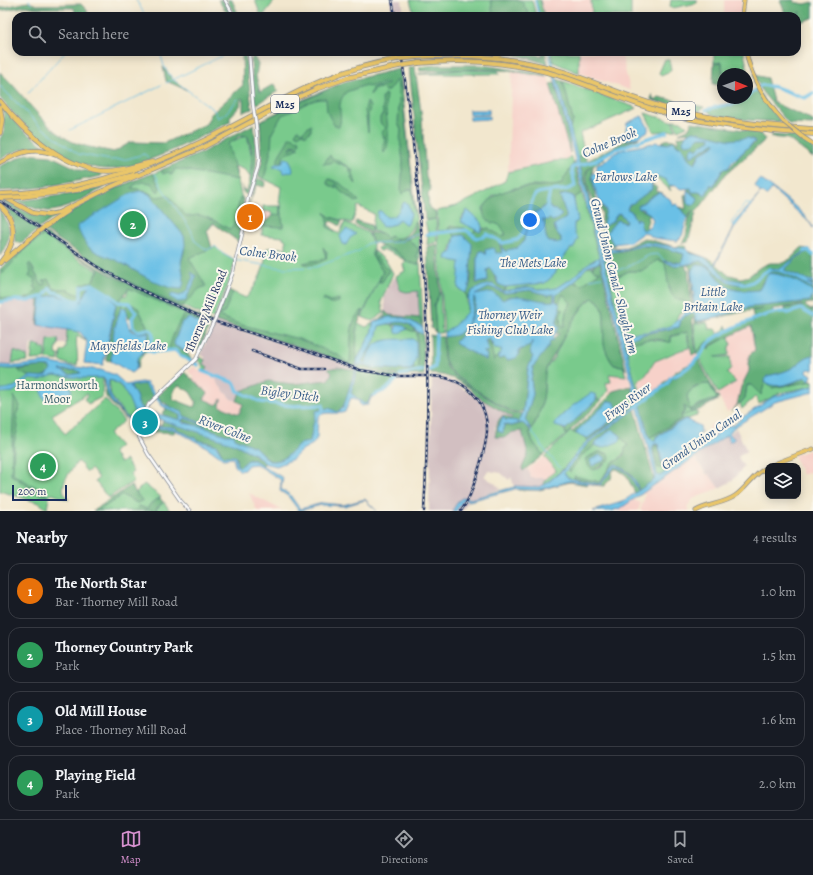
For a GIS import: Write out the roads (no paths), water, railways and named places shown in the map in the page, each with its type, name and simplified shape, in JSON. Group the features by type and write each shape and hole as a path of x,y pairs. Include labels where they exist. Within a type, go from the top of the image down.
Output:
{"highway":[{"name":"M25","path":"0,195 48,190 94,182 138,169 206,140 275,102 316,82 354,69 398,59 418,57 477,56 510,59 555,69 664,107 700,116 753,124 813,129"},
{"name":"M25","path":"0,198 21,197 82,188 149,171 197,150 288,102 326,85 363,73 419,63 477,62 509,65 557,75 643,106 700,121 739,128 813,134"},
{"path":"0,101 29,132 65,158"},
{"path":"0,107 2,120 0,133"},
{"path":"0,163 20,153 33,150 45,151 65,158 85,168 107,171 125,169 161,160"},
{"path":"0,195 23,209 39,214 56,214 149,171"},
{"path":"0,205 9,216 14,233 10,249 0,264"},
{"path":"0,264 43,228 77,205"}],"main road":[{"path":"742,12 744,0"},
{"path":"747,56 760,91 784,122 813,144"},
{"path":"777,463 813,449"},
{"path":"696,511 732,498 741,491 757,473 765,468"}],"street":[{"path":"225,0 232,12"},
{"name":"Thorney Mill Road","path":"190,511 156,467 142,445 138,430 145,410 154,399 193,363 212,325 231,280 244,226 248,198 258,167 259,158 249,56"}],"water":[{"path":"552,68 554,69 560,88 649,438 655,441 656,437 685,419 700,426 701,432 696,436 700,441 668,464 662,462 658,444 654,444 652,449 657,475 660,476 714,437 721,427 734,425 743,417 773,397 813,386 813,392 775,402 733,428 729,434 735,439 730,442 727,435 621,508 611,511 593,511 622,502 654,480 655,476"},
{"path":"469,110 489,110 489,114 469,114"},
{"path":"470,116 489,116 489,119 470,120"},
{"path":"642,116 648,127 648,131 638,137 624,140 627,123"},
{"name":"Farlows Lake","path":"694,131 730,140 748,138 755,141 732,162 728,168 723,169 713,186 711,184 705,196 700,192 692,192 691,188 681,189 676,186 669,185 666,180 655,175 651,182 652,189 633,203 629,204 627,209 631,211 636,221 637,218 641,220 640,225 643,230 649,228 653,220 650,214 641,208 639,209 638,206 659,192 670,199 673,205 677,204 687,218 682,236 677,241 654,238 644,232 630,242 613,244 607,232 617,220 625,223 626,221 621,214 618,213 612,222 605,226 603,225 606,210 596,193 592,175 597,171 597,165 603,163 615,153 628,148 653,144 655,142 668,144 673,141 678,146 681,146 690,161 695,164 700,154 716,144 715,142 691,157 690,151 693,147 697,150 701,145 711,140 710,137 699,137 693,143 684,144 683,141 686,135"},
{"path":"285,158 289,159 293,169 292,172 284,173 281,168 273,167 275,164 281,164"},
{"path":"760,179 804,215 810,222 813,228 809,222 772,189 766,196 761,192 759,194 760,192 755,186"},
{"path":"687,190 698,199 694,205 689,205 687,202"},
{"path":"140,191 149,194 184,236 185,245 181,262 184,281 182,289 166,286 143,276 118,261 91,249 86,244 79,232 77,226 129,194"},
{"name":"The Mets Lake","path":"567,194 573,196 578,221 574,223 574,232 578,238 573,249 571,248 559,263 555,274 545,283 505,287 498,284 497,279 490,268 487,270 488,281 477,283 477,259 480,251 483,251 486,255 485,250 493,248 496,253 502,253 501,242 502,248 506,252 507,250 517,248 524,241 532,213 539,212 547,203 551,209 556,210 562,215 556,220 552,221 549,218 548,220 542,220 547,240 549,242 561,243 561,237 557,234 554,225 566,218 560,196"},
{"path":"759,195 735,227 715,265 725,278 745,282 745,285 729,282 712,268 700,261 682,265 673,265 664,261 682,263 684,254 656,246 638,246 611,252 603,261 602,255 611,249 627,248 644,242 687,249 689,253 704,257 714,265 734,227 732,225"},
{"path":"404,202 408,204 411,214 408,224 406,225 399,219 395,224 382,227 377,217 378,211 381,211 386,217 392,217 397,213"},
{"path":"467,210 482,223 482,229 480,232 461,222"},
{"path":"346,229 356,234 350,238 346,245 343,244 340,236"},
{"path":"463,235 472,244 469,288 465,293 458,288 460,262 446,259 447,255 452,252 455,236"},
{"path":"808,249 809,251 798,257 784,270 813,281 813,283 808,283 813,286 813,289 786,274 768,271 769,268 780,269"},
{"name":"Thorney Weir Fishing Club Lake","path":"599,257 600,262 587,267 574,282 556,295 555,301 559,303 560,309 556,323 559,328 553,337 554,340 550,341 549,346 533,367 531,380 533,394 525,420 532,430 522,423 511,426 504,424 503,433 498,431 503,416 505,420 517,421 518,424 523,413 528,369 533,356 531,355 530,347 533,341 528,347 519,350 519,355 516,358 507,360 504,357 500,359 498,357 502,350 495,349 489,338 485,340 488,351 483,352 487,355 486,360 456,344 455,342 467,327 473,313 475,307 474,296 470,317 465,328 455,335 444,337 444,333 453,327 467,312 469,296 472,291 482,286 492,284 503,291 529,287 543,290 557,288 571,279 586,265","holes":["490,287 505,293 530,290 548,295 554,294 554,301 542,301 515,296 503,300 492,292 475,295"]},
{"name":"Little Britain Lake","path":"698,264 711,269 724,284 735,290 759,290 768,274 772,274 786,277 800,283 813,294 810,301 750,307 710,319 697,321 694,313 685,316 681,320 679,327 639,335 630,340 626,330 632,333 647,332 671,326 684,313 695,309 692,269"},
{"path":"191,272 196,276 193,285 185,301 178,302 170,297 172,294 180,296 187,291 193,277"},
{"path":"92,285 111,297 116,304 103,365 84,363 87,341 80,332 38,325 41,298 55,295 81,302 89,287"},
{"name":"Maysfields Lake","path":"121,308 126,308 128,324 132,330 139,333 149,333 144,351 137,359 136,369 131,373 111,361 114,330"},
{"path":"389,317 404,318 423,327 423,334 407,323 403,322 395,322 379,326 376,338 362,362 366,363 372,348 377,343 390,340 413,339 416,342 416,357 413,368 410,370 371,368 366,365 358,365 351,393 364,404 368,403 371,396 377,392 377,394 371,398 368,405 361,406 357,399 351,398 345,412 324,413 318,417 317,438 313,444 302,450 293,459 277,466 266,464 256,455 235,444 155,418 148,418 154,413 180,420 180,415 162,406 144,384 130,386 136,396 139,406 144,409 142,417 136,416 127,395 120,385 109,380 108,386 117,406 127,417 138,425 173,427 200,441 216,445 223,456 235,456 237,465 240,467 248,460 254,460 283,478 281,489 290,495 300,509 323,503 343,505 365,499 377,511 365,500 345,506 321,505 299,511 288,496 280,491 281,480 256,464 248,465 244,470 240,471 235,466 233,458 223,459 208,448 173,429 140,428 133,425 111,401 106,389 105,379 103,378 81,378 54,375 40,380 30,379 13,392 0,393 0,390 14,387 31,376 42,377 47,375 51,370 50,367 7,369 0,368 0,365 16,366 47,362 101,370 115,375 126,385 141,382 147,383 163,404 182,412 184,416 204,424 206,428 226,435 233,435 236,439 255,447 269,461 275,461 286,457 300,444 310,441 316,411 329,408 337,412 343,408 357,365 357,360 371,334 374,322","holes":["60,370 77,370 81,373 70,375","184,418 204,425 205,427 184,423 181,421"]},
{"path":"189,318 203,325 196,338 195,348 189,349 187,354 186,351 175,346 174,343 182,322"},
{"path":"397,325 404,326 407,329 397,334 395,329"},
{"path":"813,355 813,370 809,369 806,371 812,375 810,380 805,377 785,385 769,384 765,381 767,376 788,370 805,358"},
{"path":"61,384 69,385 72,391 66,395 60,395 52,401 45,400 42,394 42,386"},
{"path":"591,393 596,395 596,400 566,429 555,426 554,423 571,407"},
{"path":"609,401 614,402 619,411 618,415 588,438 576,434 577,431"},
{"path":"637,405 637,408 588,443 564,473 568,478 599,484 613,465 616,464 628,472 615,466 600,485 570,481 538,490 516,489 514,486 539,487 546,484 563,470 585,443"},
{"path":"612,429 621,436 620,441 603,448 594,445 596,442"},
{"path":"600,455 605,457 605,460 592,466 590,460"},
{"path":"630,474 636,482 638,490"},
{"path":"514,487 515,489 469,501 464,499 456,511 452,511 459,500 464,497 470,499"}],"waterway":[{"path":"29,0 31,4"},
{"path":"136,0 143,12"},
{"name":"Grand Union Canal - Slough Arm","path":"535,0 538,12"},
{"path":"28,93 61,56"},
{"path":"161,56 164,66 172,78"},
{"path":"166,83 222,56"},
{"name":"Grand Union Canal - Slough Arm","path":"550,56 553,68"},
{"path":"174,80 214,110 218,118 225,114 238,99"},
{"path":"70,130 161,85"},
{"name":"Colne Brook","path":"753,92 761,85 775,87 805,98 813,93"},
{"name":"Colne Brook","path":"0,86 40,126 78,154 111,160 127,159 144,154 148,157"},
{"name":"Colne Brook","path":"706,110 732,104"},
{"name":"Colne Brook","path":"427,234 466,230 477,238 483,237 487,234 503,243 517,240 524,230 530,205 536,194 545,191 566,190 575,186 572,170 573,167 595,161 613,150 667,132"},
{"name":"Colne Brook","path":"155,173 162,188 191,230 195,241 207,250 215,246 223,254 234,260 282,268 316,267 359,251 368,243 400,242 412,235 419,234"},
{"path":"547,206 550,191"},
{"path":"735,227 731,223 745,204 750,204"},
{"path":"735,226 751,204"},
{"path":"805,251 808,250 813,255"},
{"path":"607,275 631,265 649,255 657,254 664,260"},
{"name":"River Colne","path":"742,284 754,281 770,269"},
{"path":"590,279 602,277"},
{"name":"Bigley Ditch","path":"0,302 17,300 28,301 44,296 50,288 53,292 79,301 81,298 81,287 92,284 112,296 118,302 129,303 136,313 132,318 133,327 138,331 148,329 152,331 153,337 147,349"},
{"name":"Frays River","path":"636,407 667,384 671,377 691,365 700,356 705,347 723,333 773,313 788,313 801,309 813,316"},
{"path":"430,370 435,367 436,335"},
{"name":"Bigley Ditch","path":"147,350 153,352 175,350 181,356 198,365"},
{"path":"400,375 423,370"},
{"name":"Bigley Ditch","path":"202,371 232,382 235,384 238,391 261,402 293,406 323,405 323,411"},
{"name":"Bigley Ditch","path":"374,395 386,390 397,379"},
{"name":"River Colne","path":"140,412 141,415 149,418 152,416"},
{"path":"531,430 560,468"}],"railway":[{"path":"392,0 394,12"},
{"path":"402,56 416,166 421,224 427,339 427,454 424,511"},
{"path":"0,201 97,266 134,287 204,318 298,348 360,370 397,376 425,376"},
{"path":"252,351 302,369 324,369"},
{"path":"431,376 453,380 463,385 478,400 483,409 486,420 487,432 483,455 472,490 461,511"}],"place":[{"name":"The North Star","path":"250,217"},
{"name":"Thorney Country Park","path":"133,224"},
{"name":"Old Mill House","path":"145,422"},
{"name":"Playing Field","path":"43,466"}],"park label":[{"name":"Harmondsworth Moor","path":"57,392"}],"water label":[{"name":"Grand Union Canal","path":"701,439"}]}
